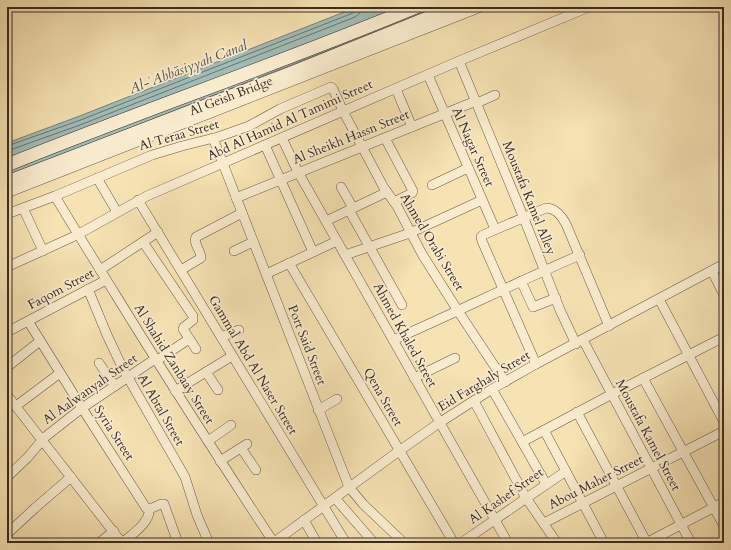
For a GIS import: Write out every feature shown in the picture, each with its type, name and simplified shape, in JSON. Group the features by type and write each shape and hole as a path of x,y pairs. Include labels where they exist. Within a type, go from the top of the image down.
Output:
{"main road":[{"name":"Al Geish Bridge","path":"7,165 284,60 416,7"},
{"name":"Al Geish Bridge","path":"7,182 291,73 455,7"}],"street":[{"path":"7,193 481,7"},
{"name":"Abd Al Hamid Al Tamimi Street","path":"7,267 77,235 138,200 459,61 589,7"},
{"name":"Moustafa Kamel Alley","path":"459,61 524,216 544,270 556,298 579,342"},
{"name":"Al Nagar Street","path":"428,75 495,229"},
{"name":"Al Teraa Street","path":"7,214 55,196 152,155 213,138 253,124 274,112 329,87 334,89 343,111"},
{"path":"396,89 412,127"},
{"name":"Al Sheikh Hassn Street","path":"236,198 298,172 495,95"},
{"name":"Ahmed Orabi Street","path":"343,111 361,147 394,202 410,233 458,311 505,382"},
{"name":"Port Said Street","path":"213,138 349,487 363,504 404,543"},
{"name":"Ahmed Khaled Street","path":"282,138 298,172 508,543"},
{"path":"385,138 413,191 412,193 394,202"},
{"path":"265,145 313,252"},
{"path":"432,185 468,168"},
{"path":"97,178 117,212"},
{"path":"341,186 369,247 402,305"},
{"path":"326,221 387,192"},
{"name":"Al Shahid Zanbaay Street","path":"55,196 77,235 175,391 274,543"},
{"name":"Gammal Abd Al Naser Street","path":"138,200 346,543"},
{"path":"345,255 410,233 482,200"},
{"path":"22,208 43,251"},
{"path":"536,364 481,239 483,235 524,216 546,208 552,209 558,213 566,224 580,255 609,326"},
{"path":"181,270 201,258 195,241 196,237 242,213"},
{"name":"Faqom Street","path":"100,270 158,232"},
{"path":"266,274 337,241"},
{"path":"143,242 193,316 193,320 183,328 196,349"},
{"path":"234,251 253,242"},
{"path":"393,340 544,270 580,255"},
{"name":"Qena Street","path":"289,263 454,543"},
{"name":"Eid Farghaly Street","path":"274,543 399,451 492,389 536,364 712,271 723,267"},
{"path":"712,271 724,295"},
{"name":"Faqom Street","path":"7,332 106,280"},
{"path":"521,281 533,307 556,298"},
{"name":"Al Abtal Street","path":"88,289 107,335 128,378 185,477 197,515 209,543"},
{"path":"659,299 724,422"},
{"name":"Syria Street","path":"28,321 146,508 149,509"},
{"path":"221,337 239,330"},
{"path":"522,442 577,412 724,337"},
{"name":"Al Aalwanyah Street","path":"7,477 27,458 41,440 82,408 189,339"},
{"path":"7,367 40,341"},
{"name":"Moustafa Kamel Street","path":"579,342 612,394 691,543"},
{"path":"175,391 232,356"},
{"path":"414,378 455,358"},
{"path":"99,363 115,386"},
{"path":"206,372 218,390"},
{"path":"16,406 60,373"},
{"path":"643,378 724,526"},
{"path":"492,389 546,484"},
{"path":"7,395 122,543 146,521 149,516 149,509 161,504 164,504 178,543"},
{"path":"318,410 337,399"},
{"path":"474,401 526,498 557,543"},
{"path":"577,412 647,543 724,502"},
{"path":"208,441 231,425"},
{"path":"544,430 604,543"},
{"name":"Abou Maher Street","path":"544,523 724,431"},
{"path":"220,461 244,446 256,470"},
{"name":"Al Kashef Street","path":"462,543 566,471"},
{"path":"7,534 72,477"},
{"path":"335,498 374,543"},
{"path":"304,520 317,543"},
{"path":"99,543 114,531"}],"water":[{"path":"357,7 439,7 7,176 7,143"}],"water label":[{"name":"Al-ʿAbbāsiyyah Canal","path":"188,67"}]}
